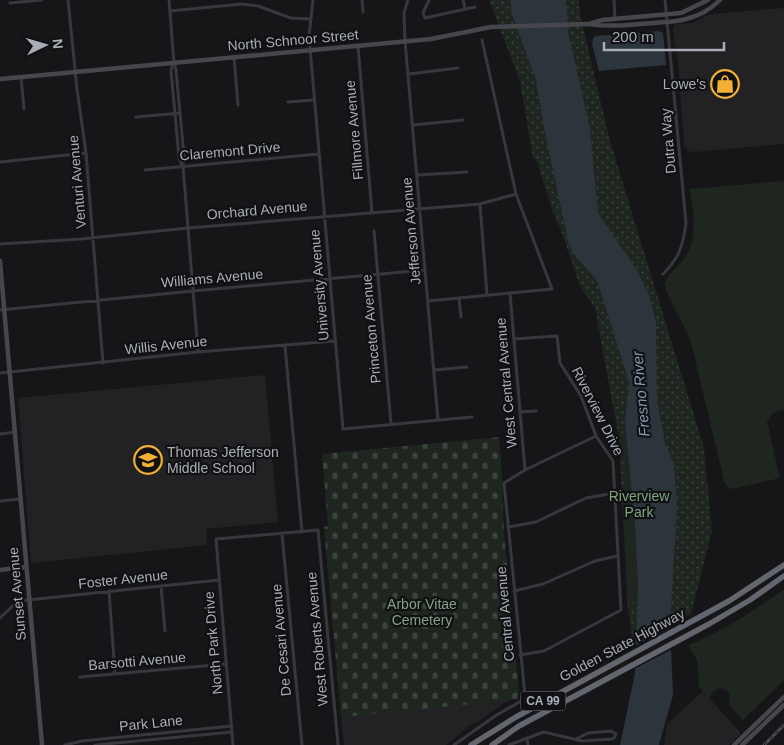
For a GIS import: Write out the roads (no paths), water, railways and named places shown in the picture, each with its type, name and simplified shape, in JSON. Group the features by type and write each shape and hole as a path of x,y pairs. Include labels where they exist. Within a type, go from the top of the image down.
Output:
{"highway":[{"name":"Golden State Highway","path":"471,745 516,717 748,590 784,565"},
{"name":"Golden State Highway","path":"492,745 519,726 709,624 750,600 784,576"}],"street":[{"path":"10,3 42,0"},
{"name":"Venturi Avenue","path":"68,0 86,153 102,363"},
{"path":"169,0 184,156 182,166"},
{"name":"University Avenue","path":"313,0 309,36 343,429 390,424"},
{"path":"362,0 363,12"},
{"path":"405,41 404,13 408,0"},
{"path":"429,0 423,13 425,18 475,6"},
{"path":"463,0 465,9"},
{"path":"614,0 615,19"},
{"name":"Dutra Way","path":"663,274 682,247 686,223 665,0"},
{"name":"North Schnoor Street","path":"588,24 615,19 681,13 708,0"},
{"name":"North Schnoor Street","path":"0,79 431,39 477,28 577,24 612,26 668,22 686,20 696,16 720,0"},
{"path":"170,11 242,4 258,6 291,18 311,19"},
{"path":"428,301 552,289 516,194 482,40"},
{"name":"Jefferson Avenue","path":"405,41 438,420"},
{"name":"Fillmore Avenue","path":"358,46 372,213"},
{"path":"234,57 238,105"},
{"path":"174,63 171,70 188,228 198,352"},
{"path":"409,74 458,68"},
{"path":"21,77 24,109"},
{"path":"288,102 314,100"},
{"path":"136,117 180,113"},
{"path":"413,125 463,120"},
{"path":"0,162 86,153"},
{"name":"Claremont Drive","path":"145,170 318,154"},
{"path":"418,176 467,172"},
{"name":"Orchard Avenue","path":"0,244 93,238 324,216 480,204 516,194"},
{"path":"480,204 487,295"},
{"name":"Princeton Avenue","path":"374,231 390,424"},
{"name":"Sunset Avenue","path":"0,261 2,310 10,373 42,745"},
{"name":"Williams Avenue","path":"2,310 426,270"},
{"name":"West Central Avenue","path":"510,293 525,470"},
{"path":"459,298 461,317"},
{"name":"Riverview Drive","path":"514,339 557,336 560,363 581,396 596,436 613,461 621,610 544,651 520,655"},
{"name":"Willis Avenue","path":"0,373 198,352 335,341"},
{"path":"282,534 302,532 286,346"},
{"path":"434,370 467,367"},
{"path":"520,412 536,410"},
{"path":"390,424 472,417"},
{"path":"0,434 15,432"},
{"path":"596,436 525,470 504,483 508,527 536,522 586,498 615,493"},
{"path":"0,501 21,500"},
{"name":"Central Avenue","path":"454,745 524,698 525,692 508,527"},
{"name":"West Roberts Avenue","path":"302,532 318,530 338,745"},
{"name":"North Park Drive","path":"233,745 216,539 282,534"},
{"name":"De Cesari Avenue","path":"282,534 302,745"},
{"path":"514,591 543,584 595,561 617,556"},
{"path":"0,570 26,567"},
{"name":"Foster Avenue","path":"29,600 219,580"},
{"path":"161,586 165,631"},
{"path":"109,591 115,674"},
{"path":"0,618 18,601 29,600"},
{"name":"Barsotti Avenue","path":"80,677 226,664"},
{"path":"734,745 784,697"},
{"path":"742,745 784,705"},
{"name":"Park Lane","path":"65,745 74,745 88,740 232,726"},
{"path":"509,745 544,732 576,739 587,741 612,739 616,734 610,731 588,733 576,739"},
{"name":"Park Lane","path":"95,745 232,732"},
{"path":"527,738 528,745"},
{"path":"88,740 89,745"}],"water":[{"name":"Fresno River","path":"510,0 566,0 568,32 590,129 598,213 637,270 649,295 656,322 657,399 665,444 674,464 677,505 670,627 673,695 659,745 620,745 635,673 638,586 635,523 625,422 629,382 598,283 569,245 544,128 536,80 512,14"},
{"path":"659,31 663,33 666,65 599,71 592,44 593,38 596,36"}],"railway":[{"path":"764,745 784,725"}],"place":[{"name":"Lowe's","path":"725,84"},
{"name":"Thomas Jefferson Middle School","path":"148,460"}],"park label":[{"name":"Riverview Park","path":"639,504"},
{"name":"Arbor Vitae Cemetery","path":"422,612"}]}
